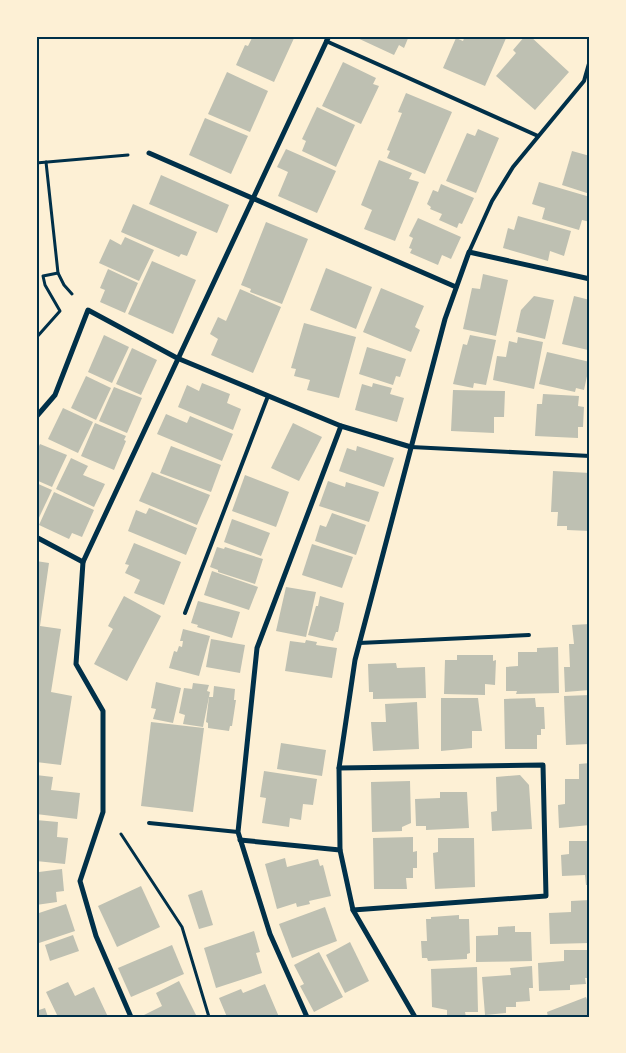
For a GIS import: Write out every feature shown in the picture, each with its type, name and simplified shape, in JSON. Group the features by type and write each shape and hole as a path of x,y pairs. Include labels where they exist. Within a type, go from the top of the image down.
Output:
{"street":[{"path":"131,1017 96,936 80,882 103,812 103,711 76,664 83,562 328,39"},
{"path":"149,153 254,197 456,288"},
{"path":"415,1017 353,910 340,850 339,768 354,660 445,319 469,252 590,279"},
{"path":"36,417 55,395 88,310 177,358 341,426 411,447"},
{"path":"307,1017 270,934 238,832 257,648 341,426"},
{"path":"36,537 83,562"},
{"path":"339,768 543,765 546,896 353,910"},
{"path":"240,840 340,850"}],"lane":[{"path":"328,39 538,136"},
{"path":"469,252 492,201 514,167 584,81 590,60"},
{"path":"185,613 268,396"},
{"path":"411,447 590,456"},
{"path":"359,643 529,635"},
{"path":"150,823 238,832"}],"path":[{"path":"36,163 149,153"},
{"path":"46,162 58,273 64,285 88,310"},
{"path":"36,338 60,311 45,285 43,276 58,273"},
{"path":"103,812 128,843 182,927 209,1017"}],"building":[{"path":"253,36 295,36 274,82 236,65 245,45 248,46"},
{"path":"353,36 409,36 404,48 399,45 394,55"},
{"path":"465,36 507,36 485,86 443,68 456,38 463,41"},
{"path":"525,36 530,36 569,72 535,110 496,76 516,53 513,50"},
{"path":"343,62 376,78 373,84 379,86 361,124 322,106"},
{"path":"227,72 268,91 250,132 208,114"},
{"path":"406,93 452,112 425,174 387,158 390,151 387,150 402,113 398,112"},
{"path":"317,107 355,125 336,167 302,151 306,141 302,139"},
{"path":"205,118 248,136 231,174 189,155"},
{"path":"478,129 499,138 476,193 446,181 467,133 475,136"},
{"path":"286,149 336,171 317,213 278,196 288,172 277,167"},
{"path":"572,151 590,156 590,194 562,185"},
{"path":"379,160 412,173 409,179 419,182 395,241 364,229 372,210 361,205"},
{"path":"161,175 229,205 217,233 149,204"},
{"path":"539,182 590,197 590,222 582,220 579,230 542,219 545,208 532,204"},
{"path":"441,184 474,198 462,224 459,223 457,228 439,220 442,214 430,209 431,207 427,204 433,190 438,192"},
{"path":"133,204 197,232 187,256 181,254 179,257 121,232"},
{"path":"518,216 571,231 564,256 550,251 548,261 503,248 508,228 514,230"},
{"path":"418,218 461,237 451,259 442,255 438,265 410,253 412,249 409,248 413,238 409,236"},
{"path":"266,222 308,239 282,304 250,292 251,289 241,285"},
{"path":"125,237 154,250 139,281 99,263 110,239 121,245"},
{"path":"152,261 196,280 173,334 128,314"},
{"path":"326,268 372,287 356,329 310,310"},
{"path":"108,269 138,283 125,313 100,302 105,290 100,288"},
{"path":"483,274 508,280 496,336 463,329 472,288 480,289"},
{"path":"381,288 424,306 415,327 420,330 411,352 363,332"},
{"path":"240,289 281,307 253,373 211,355 218,339 210,334 218,317 226,321"},
{"path":"534,296 554,300 545,339 516,332 521,310"},
{"path":"574,296 590,300 590,342 588,350 562,344"},
{"path":"304,323 356,337 339,398 307,390 310,380 294,376 296,369 291,368"},
{"path":"104,335 129,347 112,383 88,372"},
{"path":"470,335 496,340 486,385 474,383 473,388 453,384 463,344 467,345"},
{"path":"518,337 543,342 534,389 493,380 497,356 506,357 509,341 517,343"},
{"path":"367,347 406,359 400,377 396,376 393,385 359,374"},
{"path":"132,348 157,360 141,395 116,384"},
{"path":"547,352 590,362 584,390 576,388 575,392 539,384"},
{"path":"86,376 111,388 96,420 71,408"},
{"path":"202,383 230,394 227,403 241,409 233,430 178,407 187,385 199,391"},
{"path":"373,383 392,388 390,394 404,398 397,422 355,410 362,384 372,387"},
{"path":"114,387 142,398 127,433 99,421"},
{"path":"453,390 505,391 504,417 494,417 494,433 451,431"},
{"path":"543,394 579,396 578,406 584,407 583,427 578,427 578,438 535,436 537,404 542,404"},
{"path":"63,408 93,422 78,453 48,439"},
{"path":"166,414 187,423 190,416 233,434 222,461 157,434"},
{"path":"95,423 126,436 124,440 126,441 114,470 81,456"},
{"path":"293,423 322,437 299,481 271,468"},
{"path":"40,444 67,455 52,487 36,480 36,452"},
{"path":"171,446 221,465 211,492 160,473"},
{"path":"357,446 394,458 384,487 339,471 347,448 356,451"},
{"path":"71,458 88,466 83,475 105,484 94,507 56,489"},
{"path":"553,471 590,473 590,531 567,530 567,526 557,526 558,512 551,512"},
{"path":"152,472 210,495 197,525 139,501"},
{"path":"245,475 289,492 276,527 232,511"},
{"path":"328,481 345,487 346,482 379,492 369,522 319,506"},
{"path":"36,483 52,490 36,524"},
{"path":"54,492 94,510 82,537 72,533 69,539 39,525"},
{"path":"149,508 197,528 186,555 128,531 136,510 146,514"},
{"path":"332,513 366,525 356,555 315,541 320,525 326,527"},
{"path":"232,519 270,533 261,556 224,542"},
{"path":"134,543 181,562 164,605 134,593 140,580 125,573 129,565 125,564"},
{"path":"312,544 353,557 342,588 302,575"},
{"path":"217,547 224,549 225,547 263,559 255,584 218,572 218,570 210,567"},
{"path":"36,561 49,563 40,626 61,629 51,692 72,696 61,765 36,762"},
{"path":"212,571 258,587 249,610 204,595"},
{"path":"286,587 316,592 306,637 276,631"},
{"path":"124,596 161,616 127,681 94,664 113,629 108,626"},
{"path":"320,596 344,603 338,632 336,632 333,641 308,635"},
{"path":"198,601 240,612 232,638 197,627 198,625 191,623"},
{"path":"590,624 590,690 565,692 564,667 570,667 569,644 574,644 572,625"},
{"path":"183,629 210,636 199,676 169,668 174,651 177,652 179,646 182,647 183,641 180,641"},
{"path":"211,639 245,645 240,673 206,667"},
{"path":"306,640 317,642 316,645 337,648 332,678 285,671 290,641 305,643"},
{"path":"558,647 559,693 516,694 517,691 506,691 506,667 518,666 518,652 537,652 537,648"},
{"path":"457,655 493,655 493,661 496,660 495,685 485,684 485,695 444,694 445,660 457,660"},
{"path":"396,663 397,668 425,667 426,698 373,699 373,692 369,692 368,664"},
{"path":"156,682 181,688 173,723 153,719 156,709 151,708"},
{"path":"193,683 209,685 207,691 210,692 203,727 183,724 185,715 179,713 184,688 192,689"},
{"path":"214,686 235,689 234,700 236,700 232,726 230,726 229,731 208,728 208,723 206,722 209,697 213,697"},
{"path":"590,695 590,744 566,745 564,696"},
{"path":"441,698 478,698 482,731 472,731 472,748 441,751"},
{"path":"535,698 536,707 544,707 545,729 541,729 541,735 537,735 537,749 505,749 504,699"},
{"path":"417,702 419,749 373,751 371,722 386,722 385,704"},
{"path":"151,722 204,728 193,812 141,806"},
{"path":"281,743 326,750 322,776 277,769"},
{"path":"590,763 590,825 559,828 558,805 565,804 565,779 579,779 579,764"},
{"path":"264,771 317,779 313,805 303,804 301,820 290,818 289,827 262,823 266,798 260,797"},
{"path":"36,775 53,777 51,790 80,793 77,819 36,814"},
{"path":"520,775 529,785 532,829 492,831 491,812 497,811 496,777"},
{"path":"410,781 411,823 402,827 402,831 372,832 371,782"},
{"path":"440,792 467,792 469,828 426,830 426,826 416,826 415,799 440,798"},
{"path":"36,820 58,822 57,837 68,838 65,864 36,861"},
{"path":"413,837 413,852 417,851 417,868 413,868 413,878 406,878 407,889 374,889 373,838"},
{"path":"438,838 474,838 475,887 435,889 433,853 438,852"},
{"path":"569,841 590,841 590,885 586,885 585,875 562,876 561,855 569,854"},
{"path":"285,858 287,867 318,859 320,866 323,865 331,896 309,901 310,904 297,907 296,903 277,909 265,864"},
{"path":"36,869 39,872 62,869 64,891 56,892 57,902 36,905"},
{"path":"141,886 160,927 117,947 98,906"},
{"path":"202,890 213,925 199,929 188,895"},
{"path":"590,900 590,943 550,944 549,913 571,912 571,901"},
{"path":"66,904 75,931 36,944 36,914"},
{"path":"325,907 337,941 292,958 279,924"},
{"path":"459,915 459,919 469,919 470,953 467,954 467,959 428,961 427,958 422,958 421,941 427,941 426,919"},
{"path":"515,926 515,932 531,932 532,961 476,962 476,936 498,935 498,927"},
{"path":"254,931 260,952 256,953 262,973 216,988 204,948"},
{"path":"73,935 79,951 50,961 45,945"},
{"path":"350,942 369,981 345,993 326,955"},
{"path":"172,945 184,974 131,997 118,968"},
{"path":"564,950 590,950 590,978 585,978 586,984 570,985 570,990 539,991 538,963 564,961"},
{"path":"319,952 343,997 314,1012 300,986 304,984 294,965"},
{"path":"532,966 533,988 529,988 530,1001 516,1002 516,1007 506,1007 506,1013 485,1015 482,977 511,975 510,968"},
{"path":"477,967 478,1012 465,1012 466,1017 447,1017 447,1010 432,1007 431,969"},
{"path":"179,981 197,1017 140,1017 162,1006 156,993"},
{"path":"68,982 75,996 94,987 108,1017 58,1017 46,992"},
{"path":"265,984 279,1017 227,1017 219,998 241,989 243,993"},
{"path":"586,997 590,1007 590,1017 548,1017 547,1012"},
{"path":"37,1004 39,1010 45,1008 48,1017 36,1017"}]}
